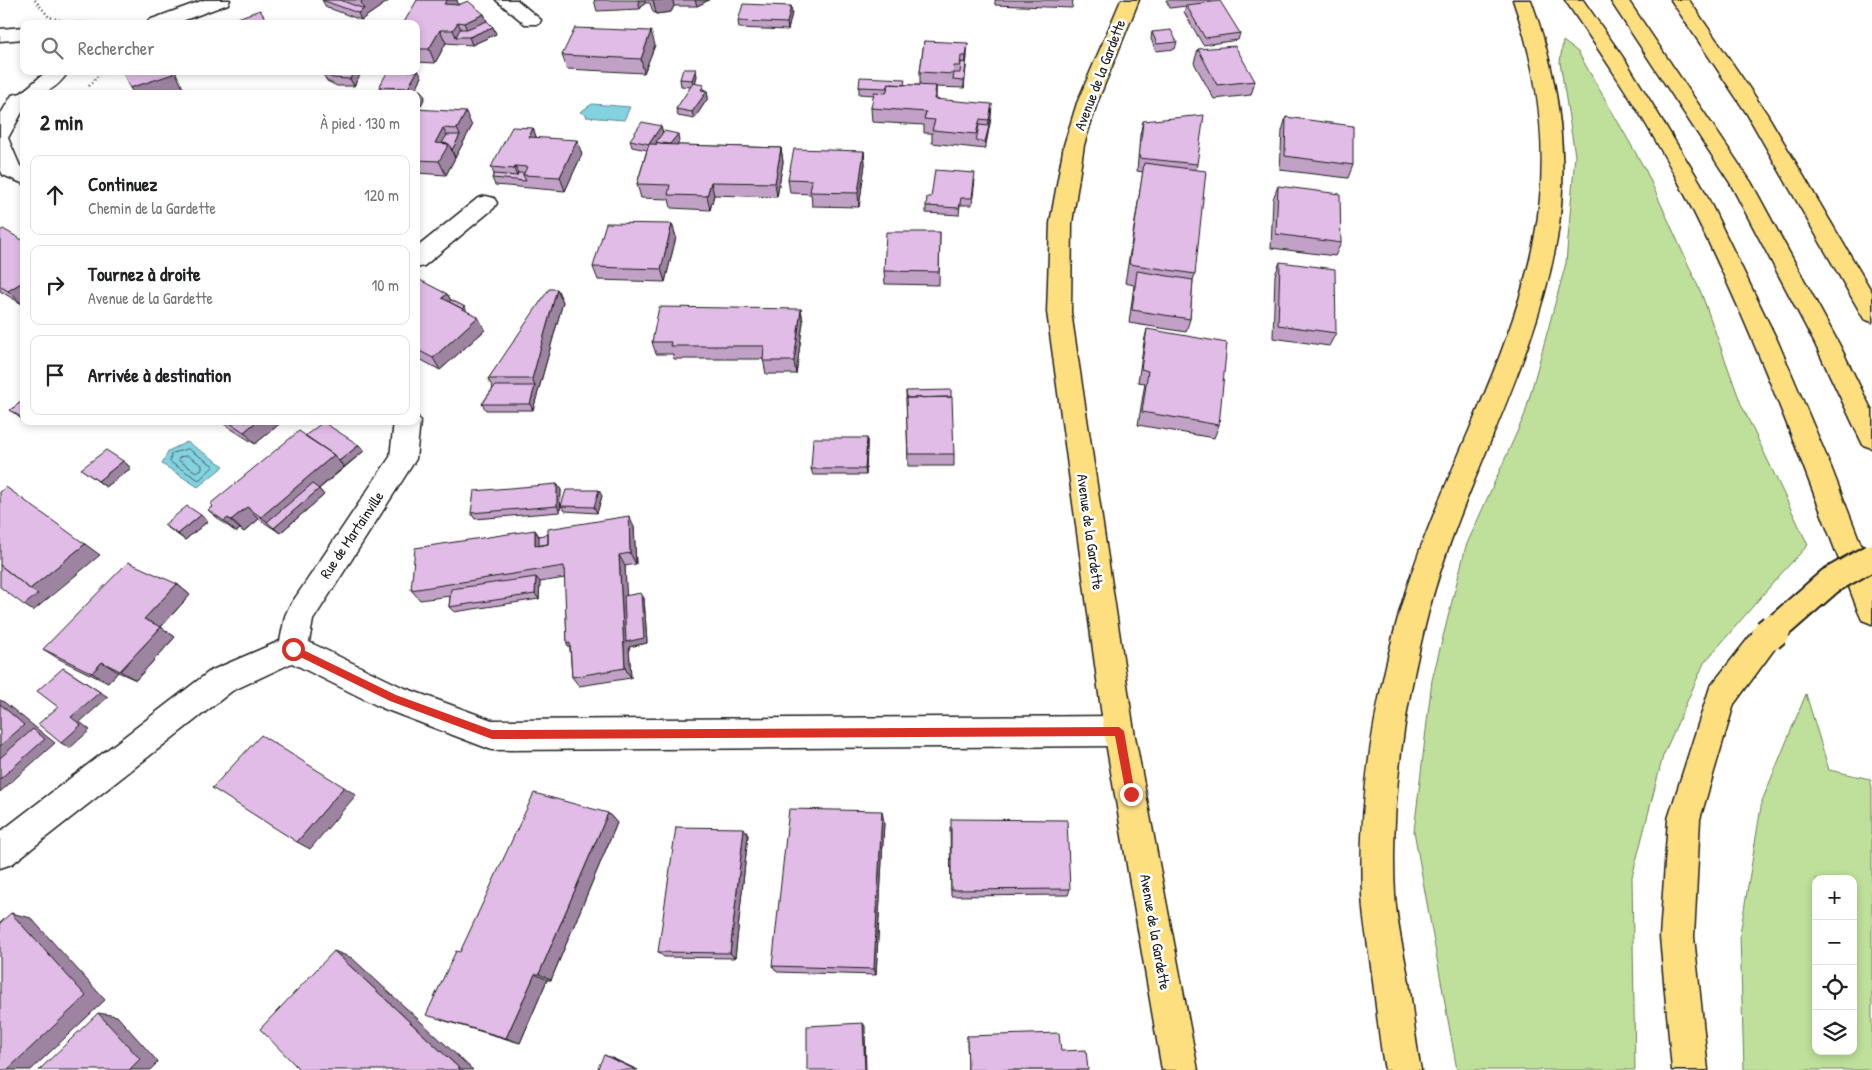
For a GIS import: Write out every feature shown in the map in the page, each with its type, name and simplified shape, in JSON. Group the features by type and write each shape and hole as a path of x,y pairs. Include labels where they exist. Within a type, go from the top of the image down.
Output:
{"main road":[{"name":"Avenue de la Gardette","path":"1130,0 1086,103 1074,145 1061,223 1059,312 1119,731 1180,1070"},
{"path":"1403,1070 1378,886 1384,772 1400,670 1424,581 1445,518 1493,403 1538,271 1544,239 1551,188 1550,116 1543,73 1531,23 1522,0"},
{"path":"1574,0 1618,63 1690,182 1766,342 1818,467 1872,611"},
{"path":"1619,0 1740,182 1827,344 1872,438"},
{"path":"1680,0 1711,41 1801,184 1872,313"},
{"path":"1690,1070 1677,937 1684,819 1721,698 1768,635 1830,581 1872,557"}],"street":[{"path":"165,20 221,0"},
{"path":"505,0 532,20"},
{"path":"153,20 182,13"},
{"path":"0,18 13,34"},
{"path":"34,90 48,82 55,75"},
{"path":"0,134 18,99"},
{"path":"0,143 11,170 20,175"},
{"path":"420,257 486,203"},
{"name":"Rue de Martainville","path":"293,649 299,616 403,459 407,425"},
{"path":"0,852 221,681 293,649 394,698 492,735 1119,731"}],"path":[{"path":"35,0 49,17 61,20"},
{"path":"84,90 98,75"}],"green space":[{"path":"1563,41 1578,52 1646,171 1702,295 1741,404 1808,545 1704,663 1663,756 1632,877 1635,1070 1457,1070 1414,831 1432,680 1466,546 1525,414 1566,263 1575,155 1560,62"},
{"path":"1806,694 1829,770 1870,779 1872,788 1872,1070 1744,1070 1740,934 1762,801"}],"water":[{"path":"592,104 630,107 624,120 586,117 587,115 580,112"},
{"path":"187,442 224,466 198,487 162,464 168,451"}],"building":[{"path":"322,0 340,0 364,9 358,13"},
{"path":"417,0 447,0 444,4 458,5 468,1 484,14 464,23 458,22 453,30 440,30 429,49 420,49 420,20 405,20"},
{"path":"1220,1 1240,33 1205,38 1186,5"},
{"path":"743,4 791,6 787,23 738,21"},
{"path":"260,10 266,20 232,20"},
{"path":"487,21 493,27 469,37 456,37 460,29 467,29"},
{"path":"575,28 651,31 641,59 562,55"},
{"path":"1171,30 1177,42 1157,44 1152,32"},
{"path":"924,41 968,43 966,56 961,56 960,66 954,66 953,74 920,72"},
{"path":"1235,46 1255,81 1217,85 1198,49"},
{"path":"961,62 966,63 964,81 953,80 954,73 960,73"},
{"path":"683,69 696,69 692,80 680,79"},
{"path":"124,75 170,75 130,88"},
{"path":"326,75 352,75 350,79 333,78"},
{"path":"386,75 415,75 408,88 379,87"},
{"path":"860,77 905,79 904,85 889,84 887,88 859,87"},
{"path":"693,83 704,85 701,90 707,91 692,112 676,109"},
{"path":"889,84 936,86 934,99 992,104 989,120 980,119 976,134 932,130 935,120 924,119 926,112 871,108 874,92 886,93"},
{"path":"420,109 466,112 457,129 443,128 435,143 449,144 439,161 420,160"},
{"path":"1204,115 1197,164 1139,158 1143,121"},
{"path":"1286,117 1353,126 1353,165 1285,156"},
{"path":"642,122 661,126 649,144 630,140"},
{"path":"979,125 989,126 985,142 976,141"},
{"path":"512,127 533,128 529,137 577,140 560,177 523,175 527,167 515,166 514,169 491,167"},
{"path":"664,131 678,134 670,144 656,142"},
{"path":"447,135 460,135 452,150 449,144 442,143"},
{"path":"649,144 781,148 775,183 711,182 707,196 668,195 670,185 637,184"},
{"path":"794,149 864,151 858,193 810,192 812,180 788,179"},
{"path":"1144,163 1206,171 1195,274 1129,264"},
{"path":"935,170 975,173 972,198 961,198 959,208 926,206 927,197 931,197"},
{"path":"518,173 524,173 526,181 492,178 494,174 517,176"},
{"path":"1278,186 1340,194 1341,243 1276,234"},
{"path":"606,223 672,224 661,269 593,267"},
{"path":"3,229 20,239 20,284 8,291 0,286 0,231"},
{"path":"886,232 940,232 939,272 884,271"},
{"path":"1280,262 1335,269 1336,333 1278,325"},
{"path":"1137,271 1193,280 1190,319 1132,310"},
{"path":"420,280 447,294 442,298 478,317 433,358 420,351"},
{"path":"549,289 557,289 532,379 488,379"},
{"path":"451,300 465,307 463,309 449,302"},
{"path":"659,307 801,309 794,361 763,361 764,346 670,346 671,342 652,342"},
{"path":"1147,329 1227,343 1219,425 1142,412 1148,371 1141,369"},
{"path":"495,386 535,386 530,404 482,404"},
{"path":"951,390 951,397 907,398 906,391"},
{"path":"952,397 954,454 908,454 906,398"},
{"path":"20,403 20,417 10,410"},
{"path":"233,425 252,425 244,432"},
{"path":"319,425 328,425 359,445 339,461 334,455 305,436"},
{"path":"299,431 334,455 261,517 247,507 231,520 228,518 224,521 208,510 213,506 210,504"},
{"path":"813,438 867,438 865,469 811,469"},
{"path":"106,450 123,461 98,481 81,469"},
{"path":"312,484 319,489 274,528 267,522"},
{"path":"557,484 557,506 471,513 474,491"},
{"path":"6,487 85,544 30,589 0,565 0,492"},
{"path":"566,490 599,490 594,507 561,506"},
{"path":"187,506 201,515 178,534 164,525"},
{"path":"629,516 630,553 619,555 625,668 572,677 570,643 567,644 564,566 411,590 415,548 535,530 535,546 548,544 548,529"},
{"path":"548,534 548,544 539,546 539,536"},
{"path":"128,562 177,584 144,619 161,627 120,671 102,662 92,673 43,649"},
{"path":"0,565 38,594 24,605 0,587"},
{"path":"536,577 535,594 449,607 451,589"},
{"path":"641,593 644,638 626,642 624,596"},
{"path":"63,668 100,692 71,717 81,725 61,743 38,724 58,707 37,691"},
{"path":"0,704 24,725 0,746"},
{"path":"33,729 45,739 0,779 0,758"},
{"path":"261,735 344,787 297,842 212,788"},
{"path":"534,793 608,813 539,974 535,974 506,1038 426,1015 456,951 460,952"},
{"path":"789,809 882,811 874,969 772,966"},
{"path":"951,819 1067,820 1070,889 951,890"},
{"path":"676,827 744,828 730,953 658,952"},
{"path":"11,913 86,996 7,1070 0,1070 0,923"},
{"path":"334,951 461,1070 300,1070 260,1029"},
{"path":"98,1013 140,1059 129,1070 39,1070"},
{"path":"863,1023 865,1070 807,1070 807,1026"},
{"path":"1059,1033 1061,1051 1086,1050 1088,1070 968,1070 967,1036"},
{"path":"604,1055 636,1070 597,1070"}],"route":[{"path":"293,649 394,698 492,735 1119,731 1131,794"}]}
